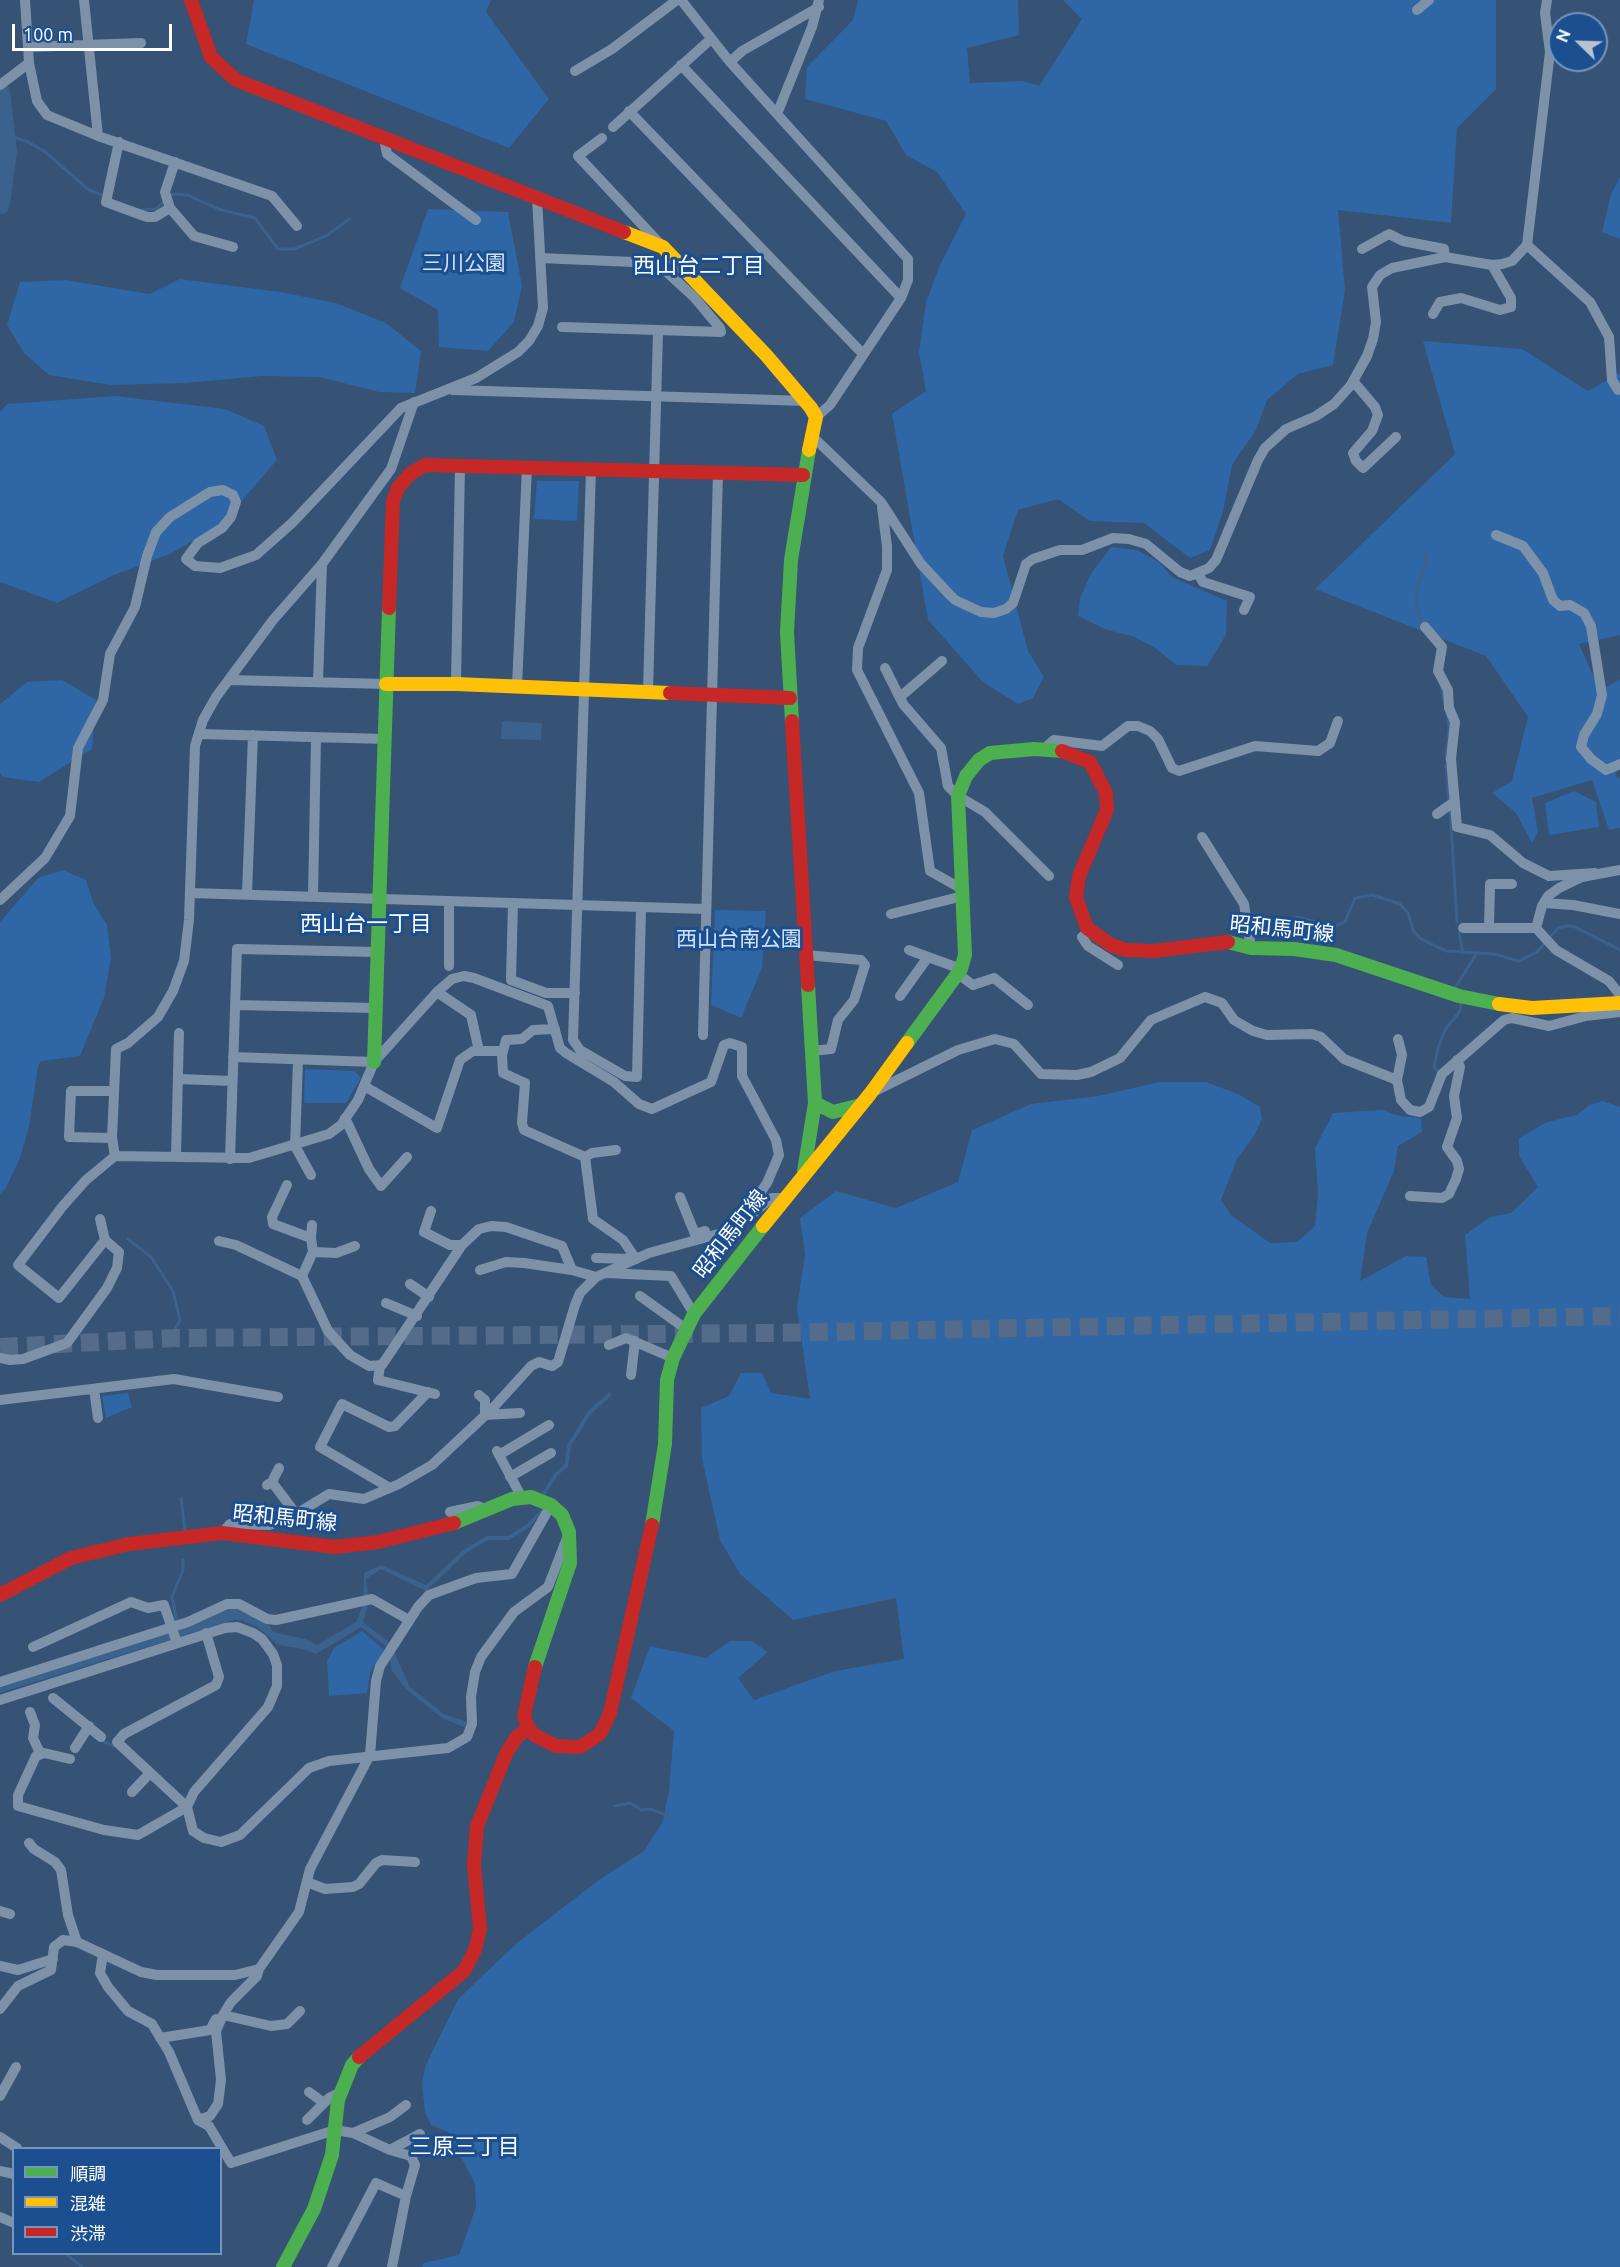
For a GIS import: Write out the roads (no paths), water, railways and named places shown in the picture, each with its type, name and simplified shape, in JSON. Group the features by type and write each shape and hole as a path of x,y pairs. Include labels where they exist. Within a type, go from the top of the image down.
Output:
{"street":[{"path":"25,0 29,63 37,100 47,115 98,136 272,195 297,226"},
{"path":"84,0 98,136"},
{"path":"191,0 211,57 236,80 663,247"},
{"path":"575,71 612,49 679,0 730,62 908,259 909,280 901,298 830,405 816,417 803,476 788,602 790,699 815,1103 804,1174"},
{"path":"1417,10 1429,0"},
{"path":"812,436 881,501 921,564 955,600 981,612 994,613 1006,609 1013,603 1026,564 1033,559 1060,550 1082,549 1113,538 1129,539 1146,544 1184,574 1190,576 1209,568 1216,560 1265,448 1286,429 1316,416 1334,404 1353,381 1367,356 1373,339 1376,322 1372,287 1376,278 1392,268 1445,257 1492,265 1512,261 1527,245 1550,52 1545,13 1547,0"},
{"path":"730,62 742,51 819,4"},
{"path":"777,114 819,4"},
{"path":"613,127 711,39"},
{"path":"29,47 141,43"},
{"path":"4,82 29,63"},
{"path":"681,64 901,298"},
{"path":"629,111 863,354"},
{"path":"384,138 387,154 476,220"},
{"path":"602,138 578,156 807,401 816,417"},
{"path":"119,142 105,202 147,217 155,217 167,201 175,162"},
{"path":"0,900 45,858 70,816 78,748 103,700 110,654 135,607 147,556 156,532 170,517 210,492 223,490 233,495 236,502 231,518 222,528 198,543 186,559 195,566 220,568 256,555 292,523 401,408 495,368 529,341 543,308 537,198"},
{"path":"167,201 194,236 233,247"},
{"path":"1362,249 1389,234 1403,241 1444,249 1445,257"},
{"path":"1527,245 1590,302 1609,337 1612,380 1618,390"},
{"path":"540,258 657,263 694,297 721,332 658,332 562,327"},
{"path":"1433,314 1440,302 1461,298 1500,310 1511,308 1511,298 1492,265"},
{"path":"648,691 658,332"},
{"path":"1353,381 1375,407 1378,415 1372,431 1353,453 1356,461 1363,468 1396,437"},
{"path":"447,390 807,401"},
{"path":"116,1156 112,1138 112,1091 116,1049 128,1043 158,1017 180,975 186,947 195,746 199,734 210,708 273,620 322,564 391,469 414,402"},
{"path":"375,1062 393,501 404,481 425,465 803,476"},
{"path":"456,684 460,465"},
{"path":"517,686 527,467"},
{"path":"391,469 404,481"},
{"path":"591,470 582,689 573,1040 580,1050 625,1076 637,1077 641,908"},
{"path":"703,1035 705,909 714,694 718,472"},
{"path":"881,501 887,546 887,570 858,648 857,670 884,729 919,793 930,871 962,893"},
{"path":"1496,535 1523,546 1543,573 1553,600 1560,606 1570,605 1587,619 1596,648 1602,695 1597,714 1584,735 1581,747 1591,759 1606,770 1620,764"},
{"path":"318,682 322,564"},
{"path":"1198,574 1203,582 1250,597 1244,610"},
{"path":"1425,627 1442,647 1438,671 1445,682 1449,708 1455,722 1451,759 1458,827 1490,836 1514,856 1541,873 1555,878 1585,872 1595,873"},
{"path":"900,697 942,661"},
{"path":"885,668 900,697 941,748 948,786 958,796 985,812 1049,876"},
{"path":"230,680 517,686 790,699"},
{"path":"1044,749 1054,740 1102,746 1128,726 1138,726 1150,731 1158,739 1172,768 1179,771 1255,746 1318,751 1330,743 1338,721"},
{"path":"199,734 386,739"},
{"path":"247,894 253,735"},
{"path":"313,897 316,738"},
{"name":"昭和馬町線","path":"528,1728 548,1743 575,1747 584,1745 600,1734 610,1713 658,1492 665,1444 667,1380 673,1358 686,1329 694,1314 784,1198 870,1094 960,972 965,955 958,796 966,776 979,760 990,753 1044,749 1065,751 1090,762 1098,771 1106,793 1105,817 1077,886 1078,907 1089,931 1102,940 1126,950 1153,951 1229,942 1251,948 1294,949 1336,955 1459,996 1495,1004 1532,1008 1620,1003"},
{"path":"1441,812 1454,802"},
{"path":"1202,837 1244,904 1251,948"},
{"path":"1536,928 1548,896 1572,880 1595,873 1620,870"},
{"path":"1489,928 1490,884 1512,884"},
{"path":"190,893 705,909"},
{"path":"891,914 962,893"},
{"path":"449,902 449,966"},
{"path":"513,903 512,980 546,993 575,993"},
{"path":"1544,903 1573,905 1620,914"},
{"path":"1463,928 1536,928 1547,941 1578,964 1609,981 1620,995"},
{"path":"1089,931 1082,937 1088,946 1118,965"},
{"path":"230,1159 237,949 377,952"},
{"path":"909,950 960,972 973,985 994,978 1028,1005"},
{"path":"806,955 861,960 865,965 854,1000 838,1020 831,1049 812,1051"},
{"path":"900,996 928,957"},
{"path":"105,1240 59,1298 18,1265 62,1207 86,1180 116,1156 230,1159 268,1154 329,1134 345,1118 375,1062 437,992 452,979 464,976 548,1006 560,1047 566,1053 614,1082 639,1104 652,1109 711,1082 724,1045 734,1043 742,1047 742,1076 776,1140 779,1155 767,1183 740,1222"},
{"path":"437,992 471,1015 479,1051"},
{"path":"870,1094 958,1050 995,1039 1014,1044 1041,1074 1084,1073 1120,1058 1151,1020 1205,997 1222,1003 1234,1020 1253,1031 1267,1035 1311,1034 1321,1037 1344,1059 1397,1080"},
{"path":"235,1005 376,1008"},
{"path":"1398,1039 1402,1055 1397,1080 1401,1100 1410,1110 1420,1112 1430,1107 1442,1074 1504,1020 1512,1018 1550,1026 1586,1016 1620,1012"},
{"path":"555,1029 533,1030 522,1039 506,1040 502,1051 503,1073 525,1083 524,1131 585,1157"},
{"path":"176,1156 179,1033"},
{"path":"364,1086 437,1128 460,1060 473,1051 502,1051"},
{"path":"233,1057 375,1062"},
{"path":"298,1060 295,1146 311,1174"},
{"path":"1410,1196 1442,1198 1449,1194 1456,1179 1459,1169 1457,1161 1447,1147 1457,1118 1454,1096 1460,1067 1457,1060"},
{"path":"178,1079 231,1081"},
{"path":"112,1091 71,1091 69,1137 112,1138"},
{"path":"815,1103 833,1112 861,1105"},
{"path":"345,1118 369,1168 381,1185 407,1157"},
{"path":"585,1157 592,1153 616,1150"},
{"path":"585,1157 591,1215 597,1223 623,1240 636,1259"},
{"path":"287,1185 273,1217 273,1224 311,1238"},
{"path":"680,1197 695,1234 711,1229 714,1235"},
{"path":"222,1533 230,1524 269,1525 296,1514 329,1494 364,1499 432,1465 537,1362 552,1366 558,1362 580,1293 601,1275 636,1259 732,1228 772,1198 784,1198"},
{"path":"431,1211 424,1232 450,1245 462,1245"},
{"path":"0,1358 15,1360 30,1357 71,1338 107,1288 117,1268 119,1252 105,1240 100,1219"},
{"path":"302,1276 313,1252 312,1225"},
{"path":"390,1488 320,1447 342,1404 389,1427 395,1425 431,1393 378,1380 380,1366 417,1316 462,1245 473,1233 485,1227 517,1229 562,1246 572,1270"},
{"path":"219,1240 236,1245 302,1276 328,1331 360,1363 380,1366"},
{"path":"313,1252 336,1253 355,1246"},
{"path":"596,1258 636,1259"},
{"path":"480,1270 506,1262 601,1275 671,1276 694,1314"},
{"path":"410,1284 429,1297"},
{"path":"640,1296 686,1329"},
{"path":"386,1303 417,1316"},
{"path":"609,1344 626,1338 673,1358"},
{"path":"631,1375 635,1341"},
{"path":"0,1400 174,1379 278,1397"},
{"path":"94,1389 98,1418"},
{"path":"479,1395 484,1400 485,1415"},
{"path":"485,1415 520,1413"},
{"path":"283,2267 314,2209 332,2155 341,2092 352,2065 366,2049 452,1982 469,1964 478,1943 480,1929 474,1865 477,1826 506,1754 516,1738 528,1728 524,1716 531,1677 570,1563 569,1532 562,1515 551,1505 520,1496 498,1453 549,1425"},
{"path":"510,1477 551,1453"},
{"path":"279,1468 269,1483 296,1514"},
{"name":"昭和馬町線","path":"0,1594 71,1558 129,1544 222,1533 335,1546 378,1542 440,1527 520,1496"},
{"path":"160,2037 210,2030 222,2009 257,1976 258,1969 299,1912 317,1856 370,1755 376,1681 380,1666 409,1620 429,1595 444,1588 476,1578 512,1574 551,1505"},
{"path":"450,1512 478,1506 485,1509"},
{"path":"206,1633 219,1677 216,1685 124,1734 117,1742 187,1807 193,1831 215,1842 226,1842 240,1835 309,1768 329,1761 370,1755 448,1748 467,1737 472,1724 474,1680 481,1657 514,1612 548,1587 569,1532"},
{"path":"0,1682 172,1627 227,1604 239,1604 267,1619 276,1620 372,1599 409,1620"},
{"path":"33,1647 131,1602 148,1608 164,1605 177,1643"},
{"path":"0,1700 206,1633 232,1627 257,1635 273,1654 277,1665 277,1686 268,1707 194,1792 187,1807 138,1835 104,1830 18,1806 18,1795 36,1756 40,1753"},
{"path":"39,1670 43,1686"},
{"path":"52,1698 101,1737"},
{"path":"30,1712 35,1725 33,1738 40,1753"},
{"path":"75,1748 89,1726"},
{"path":"40,1753 70,1759"},
{"path":"132,1792 150,1773"},
{"path":"138,1835 141,1848"},
{"path":"29,1843 61,1870 68,1915 77,1942"},
{"path":"307,1882 325,1889 353,1887 376,1863 382,1860 415,1862"},
{"path":"0,2009 18,1986 51,1970 56,1943 63,1940 77,1942 141,1972 157,1975 235,1975 258,1969"},
{"path":"103,1954 100,1973 108,1987 128,2011 148,2020 160,2037 198,2120 209,2126 221,2147"},
{"path":"0,1966 18,1970 53,1959"},
{"path":"198,2120 210,2116 218,2104 221,2080 216,2031 231,2002"},
{"path":"223,2015 271,2026 287,2024 300,2011"},
{"path":"0,2096 16,2067"},
{"path":"309,2092 324,2103"},
{"path":"307,2120 324,2103 341,2092"},
{"path":"353,2133 390,2117 406,2105"},
{"path":"222,2148 231,2163 335,2130 353,2133 390,2150 411,2156 415,2165 406,2196 392,2267"},
{"path":"390,2150 420,2134"},
{"path":"0,2137 15,2147"},
{"path":"332,2267 376,2183 406,2196"}],"waterway":[{"path":"0,92 7,151 0,204"},
{"path":"5,138 14,137 44,151 89,190 104,196"},
{"path":"169,197 174,194 187,195 221,210 255,218 278,249 294,249 326,236 349,219"},
{"path":"141,210 156,209 164,201"},
{"path":"1422,628 1416,600 1417,587 1427,561 1425,553"},
{"path":"1441,686 1444,700"},
{"path":"1446,759 1449,729 1447,715"},
{"path":"1446,766 1449,801"},
{"path":"1450,808 1457,922"},
{"path":"1297,917 1333,927 1345,922 1355,898 1372,895 1400,904 1408,913 1413,930 1421,939 1446,951 1494,954 1519,961 1537,952 1558,928 1567,926 1575,927 1620,950"},
{"path":"1459,933 1463,953"},
{"path":"1455,988 1477,953"},
{"path":"1438,1072 1434,1067 1438,1048 1445,1030 1460,1011 1461,1003"},
{"path":"128,1239 151,1257 173,1291 180,1320 173,1333 179,1344"},
{"path":"181,1498 185,1531"},
{"path":"177,1622 172,1597 183,1570 183,1560"},
{"path":"104,1742 114,1746"},
{"path":"615,1806 630,1803 641,1810 650,1809 669,1816"},
{"path":"67,2255 82,2267"}],"tunnel":[{"path":"0,1347 175,1338 770,1333 1620,1316"}],"district":[{"name":"西山台二丁目","path":"699,266"},
{"name":"西山台一丁目","path":"366,924"},
{"name":"三原三丁目","path":"465,2147"}],"park label":[{"name":"三川公園","path":"464,263"},
{"name":"西山台南公園","path":"739,939"}]}
